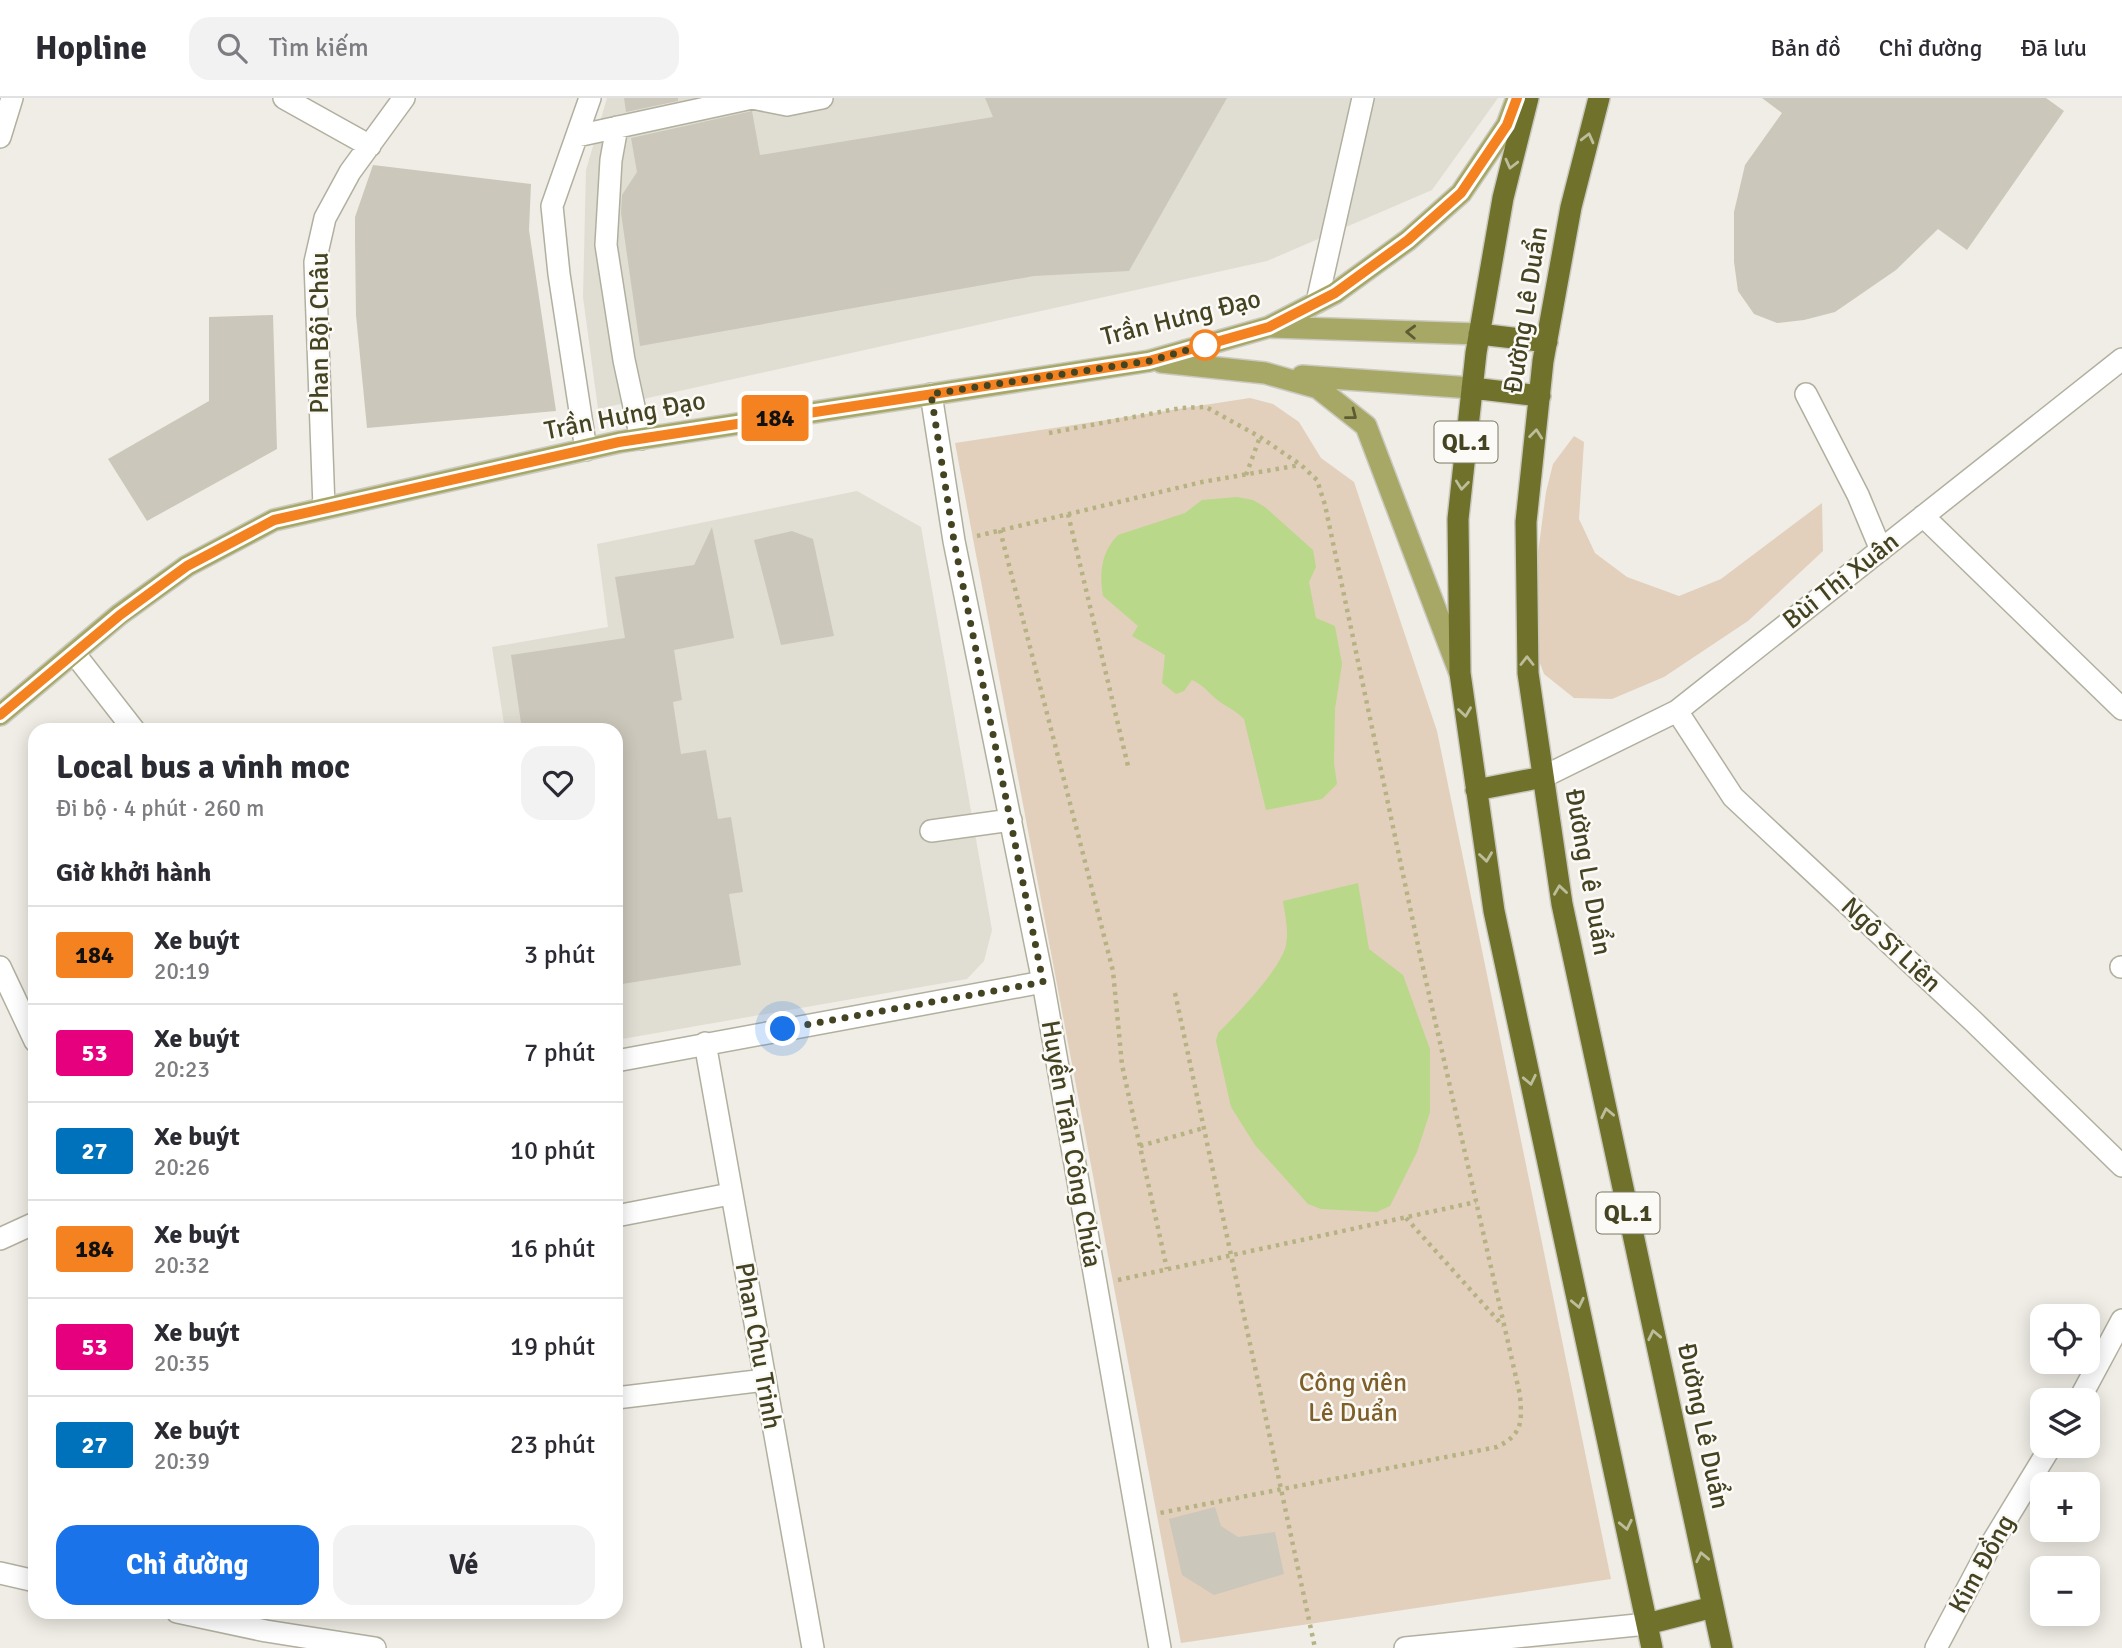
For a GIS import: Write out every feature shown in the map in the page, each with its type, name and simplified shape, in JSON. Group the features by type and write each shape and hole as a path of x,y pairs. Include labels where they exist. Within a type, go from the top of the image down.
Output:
{"highway":[{"name":"Đường Lê Duẩn","path":"1528,98 1503,198 1472,388 1458,519 1460,673 1494,911 1652,1648"},
{"name":"Đường Lê Duẩn","path":"1599,98 1571,207 1540,396 1526,522 1527,660 1562,904 1722,1648"},
{"path":"1479,334 1547,342"},
{"path":"1472,388 1540,396"},
{"path":"1476,790 1543,777"},
{"path":"1647,1624 1713,1608"}],"main road":[{"name":"Trần Hưng Đạo","path":"0,715 120,615 187,566 274,520 640,439 1149,361 1269,327 1335,293 1408,240 1461,193 1507,125 1517,98"},
{"path":"1269,327 1479,334"},
{"path":"1149,361 1265,373 1472,388"},
{"path":"1265,373 1318,388 1366,426 1460,673"}],"street":[{"path":"0,137 12,98"},
{"path":"284,98 370,146"},
{"name":"Phan Bội Châu","path":"324,508 314,262 325,218 350,172 404,98"},
{"path":"586,450 559,274 552,206 590,98"},
{"path":"577,136 752,98 787,105 822,98"},
{"path":"1317,302 1363,98"},
{"path":"617,127 611,160 606,245 624,360 640,439"},
{"name":"Bùi Thị Xuân","path":"1543,777 1676,711 2122,359"},
{"name":"Huyền Trân Công Chúa","path":"931,394 954,541 1043,982 1160,1648"},
{"path":"1806,394 1858,495 1881,550"},
{"path":"1923,516 2122,709"},
{"path":"74,653 129,723"},
{"name":"Ngô Sĩ Liên","path":"1676,711 1734,797 1973,1021 2122,1166"},
{"path":"931,831 1010,820"},
{"path":"0,967 28,1026"},
{"path":"623,1060 1043,982"},
{"name":"Phan Chu Trinh","path":"705,1043 813,1648"},
{"path":"623,1215 730,1194"},
{"path":"0,1239 28,1226"},
{"path":"2085,1388 2122,1320"},
{"path":"623,1397 765,1380"},
{"name":"Kim Đồng","path":"1936,1648 1990,1546 2044,1458"},
{"path":"0,1573 28,1579"},
{"path":"244,1619 263,1621 375,1648"},
{"path":"1405,1648 1647,1624"}],"path":[{"path":"1049,433 1181,408 1206,407 1260,437 1301,465 1317,480 1325,505 1419,950 1520,1395 1521,1416 1518,1431 1510,1440 1497,1447 1137,1517"},
{"path":"1246,475 1260,437"},
{"path":"954,541 1202,482 1301,465"},
{"path":"1068,514 1128,766"},
{"path":"1000,530 1113,971 1122,1065 1167,1269"},
{"path":"1175,993 1315,1648"},
{"path":"1140,1146 1205,1128"},
{"path":"1096,1285 1476,1202"},
{"path":"1405,1217 1503,1326"}],"shaded area":[{"path":"607,98 1498,98 1432,190 1267,261 598,409 583,297 586,170"},
{"path":"857,491 921,527 992,930 984,961 967,979 623,1039 623,723 504,723 492,647 608,627 597,544"},
{"path":"1237,497 1253,500 1265,507 1313,550 1316,567 1309,582 1316,618 1335,626 1342,664 1335,709 1334,763 1337,784 1322,799 1266,810 1244,719 1192,680 1184,691 1176,694 1162,683 1165,655 1132,636 1138,626 1103,596 1102,588 1105,556 1118,535 1185,513 1202,500"},
{"path":"1358,883 1369,949 1403,975 1430,1049 1430,1112 1417,1152 1390,1206 1377,1212 1321,1209 1308,1204 1255,1145 1231,1107 1216,1041 1218,1033 1257,991 1282,955 1287,934 1283,901"}],"green space":[{"name":"Công viên Lê Duẩn","path":"1250,398 1273,404 1299,422 1321,458 1354,482 1437,731 1611,1579 1181,1643 955,443"},
{"path":"1574,436 1584,442 1579,519 1595,553 1627,577 1679,596 1721,579 1822,503 1823,551 1748,621 1664,677 1612,699 1574,698 1544,674 1534,647 1530,614 1546,492 1553,464"}],"building":[{"path":"624,98 678,98 678,101 626,112"},
{"path":"985,98 1227,98 1129,271 1034,276 640,346 621,213 622,195 637,172 631,138 752,111 760,155 993,117"},
{"path":"1762,98 2046,98 2064,111 1967,250 1938,229 1896,270 1835,312 1777,323 1754,314 1738,291 1734,262 1734,212 1745,165 1782,113"},
{"path":"373,165 531,184 529,230 556,411 367,428 356,315 355,217"},
{"path":"273,315 277,449 147,521 108,459 209,401 209,317"},
{"path":"712,527 734,638 674,650 682,700 673,702 681,754 706,750 718,819 731,817 743,892 729,894 741,965 623,984 623,723 521,723 511,655 625,638 615,577 694,565"},
{"path":"792,531 813,539 834,636 781,645 754,540"},
{"path":"1215,1507 1221,1526 1238,1537 1275,1532 1284,1574 1214,1595 1182,1575 1169,1519"}],"bus line":[{"name":"184","path":"0,715 120,615 187,566 274,520 619,442 1149,361 1269,327 1335,293 1408,240 1461,193 1507,125 1517,98"}],"route":[{"path":"783,1029 1043,982 954,541 931,394 1149,361 1205,345"}]}
